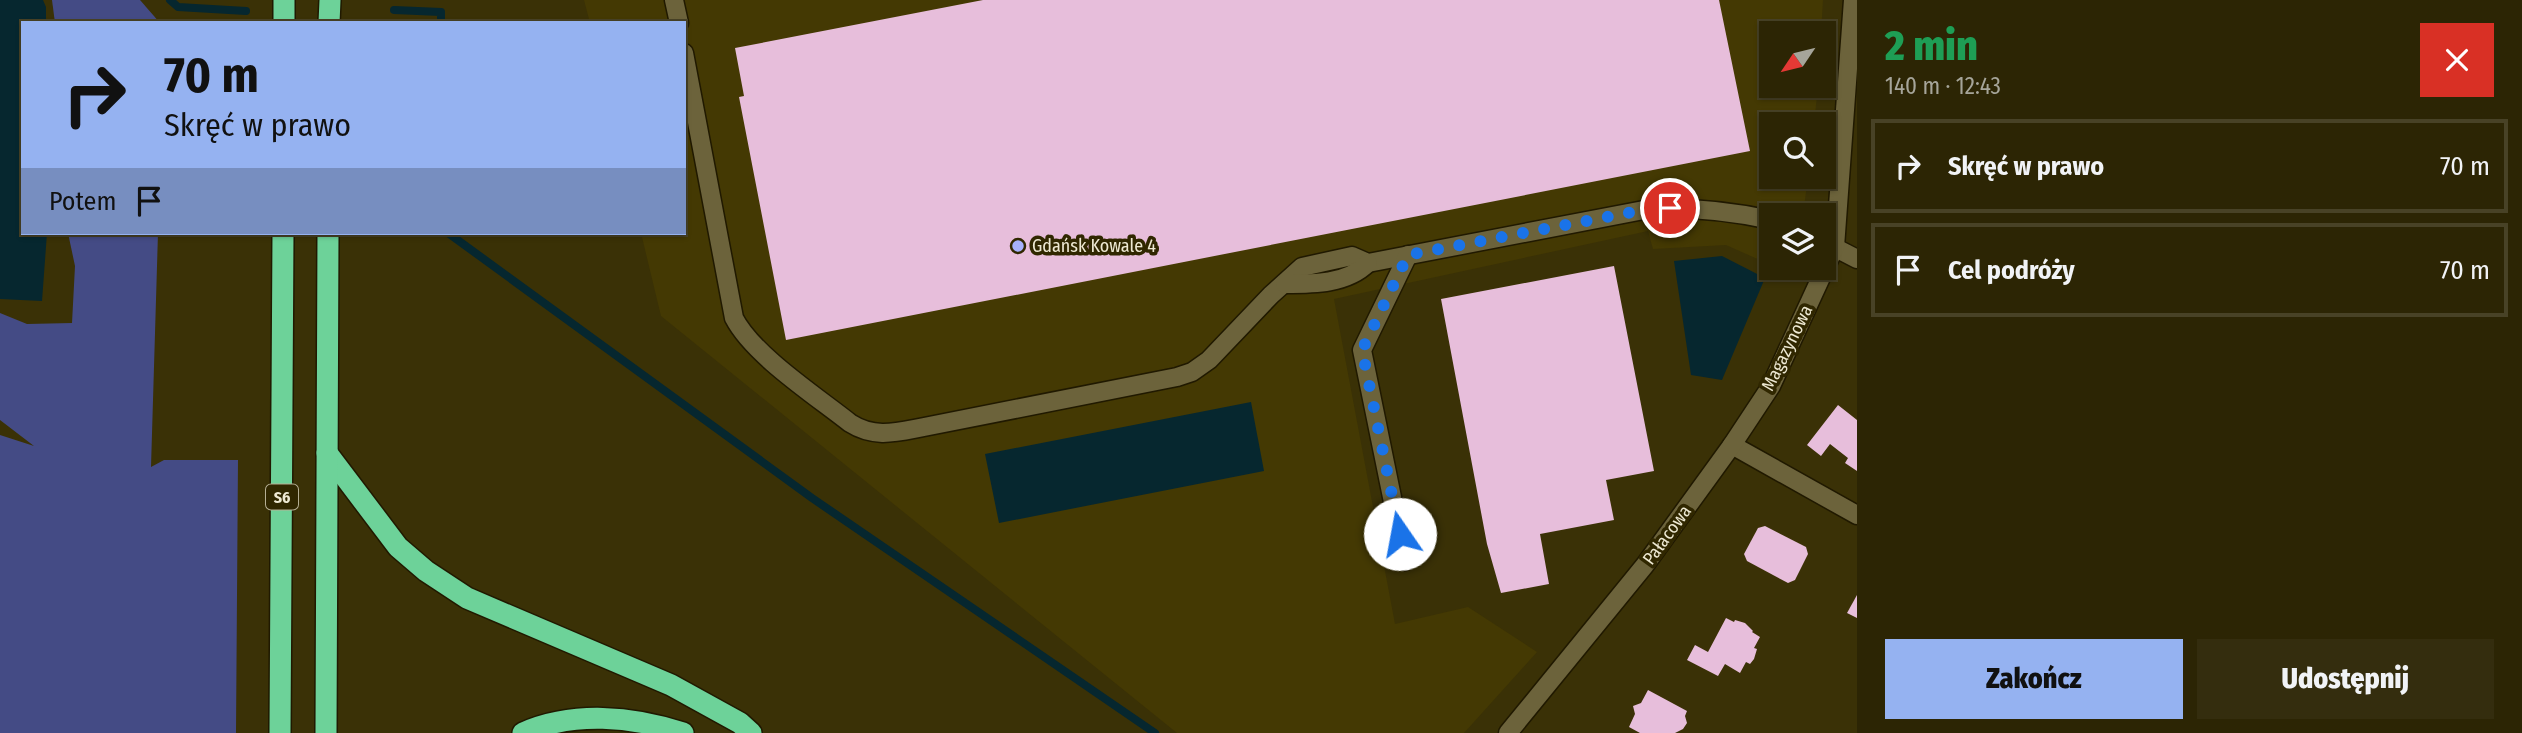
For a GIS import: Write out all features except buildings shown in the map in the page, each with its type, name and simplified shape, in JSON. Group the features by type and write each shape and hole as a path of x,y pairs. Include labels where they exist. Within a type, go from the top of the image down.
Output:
{"highway":[{"path":"284,0 284,21"},
{"path":"329,21 330,0"},
{"name":"S6","path":"280,733 284,235"},
{"path":"326,733 328,235"},
{"path":"327,453 398,547 426,571 467,598 671,685 740,723 751,733"},
{"path":"523,733 556,722 584,717 651,724 682,733"}],"street":[{"path":"674,0 678,21"},
{"name":"Magazynowa","path":"1833,203 1853,0"},
{"path":"686,64 734,318 746,338 757,349 863,431 889,434 1177,377 1192,372 1209,360 1271,295 1285,284 1315,285 1357,274 1368,263 1649,209 1690,207 1759,217"},
{"path":"1836,248 1857,259"},
{"path":"1405,561 1362,350 1408,255"},
{"name":"Magazynowa","path":"1732,445 1771,386 1814,280"},
{"path":"1732,445 1857,515"},
{"name":"Pałacowa","path":"1508,733 1645,565 1732,445"}],"shaded area":[{"path":"0,0 43,0 46,21 21,21 21,235 47,235 42,301 0,299"},
{"path":"52,0 140,0 158,21 55,21"},
{"path":"584,0 1823,0 1822,21 1759,21 1759,98 1817,98 1815,112 1759,112 1759,189 1806,189 1805,203 1759,203 1759,260 1726,245 1653,249 1648,231 1334,299 1395,624 1468,607 1537,652 1464,733 1177,733 661,316 641,235 686,235 686,21 589,21"},
{"path":"68,235 158,235 151,467 164,460 238,460 236,733 0,733 0,435 34,446 0,420 0,313 27,324 72,323 75,266"},
{"path":"1722,256 1759,275 1759,280 1764,280 1722,380 1691,375 1674,261"},
{"path":"1251,402 1264,471 999,523 985,454"}],"waterway":[{"path":"170,0 178,7 246,11"},
{"path":"394,10 441,12 441,21"},
{"path":"451,235 812,498 1155,733"}],"place":[{"name":"Gdańsk Kowale 4","path":"1018,246"}],"route":[{"path":"1400,534 1362,350 1408,255 1649,209 1670,208"}]}
